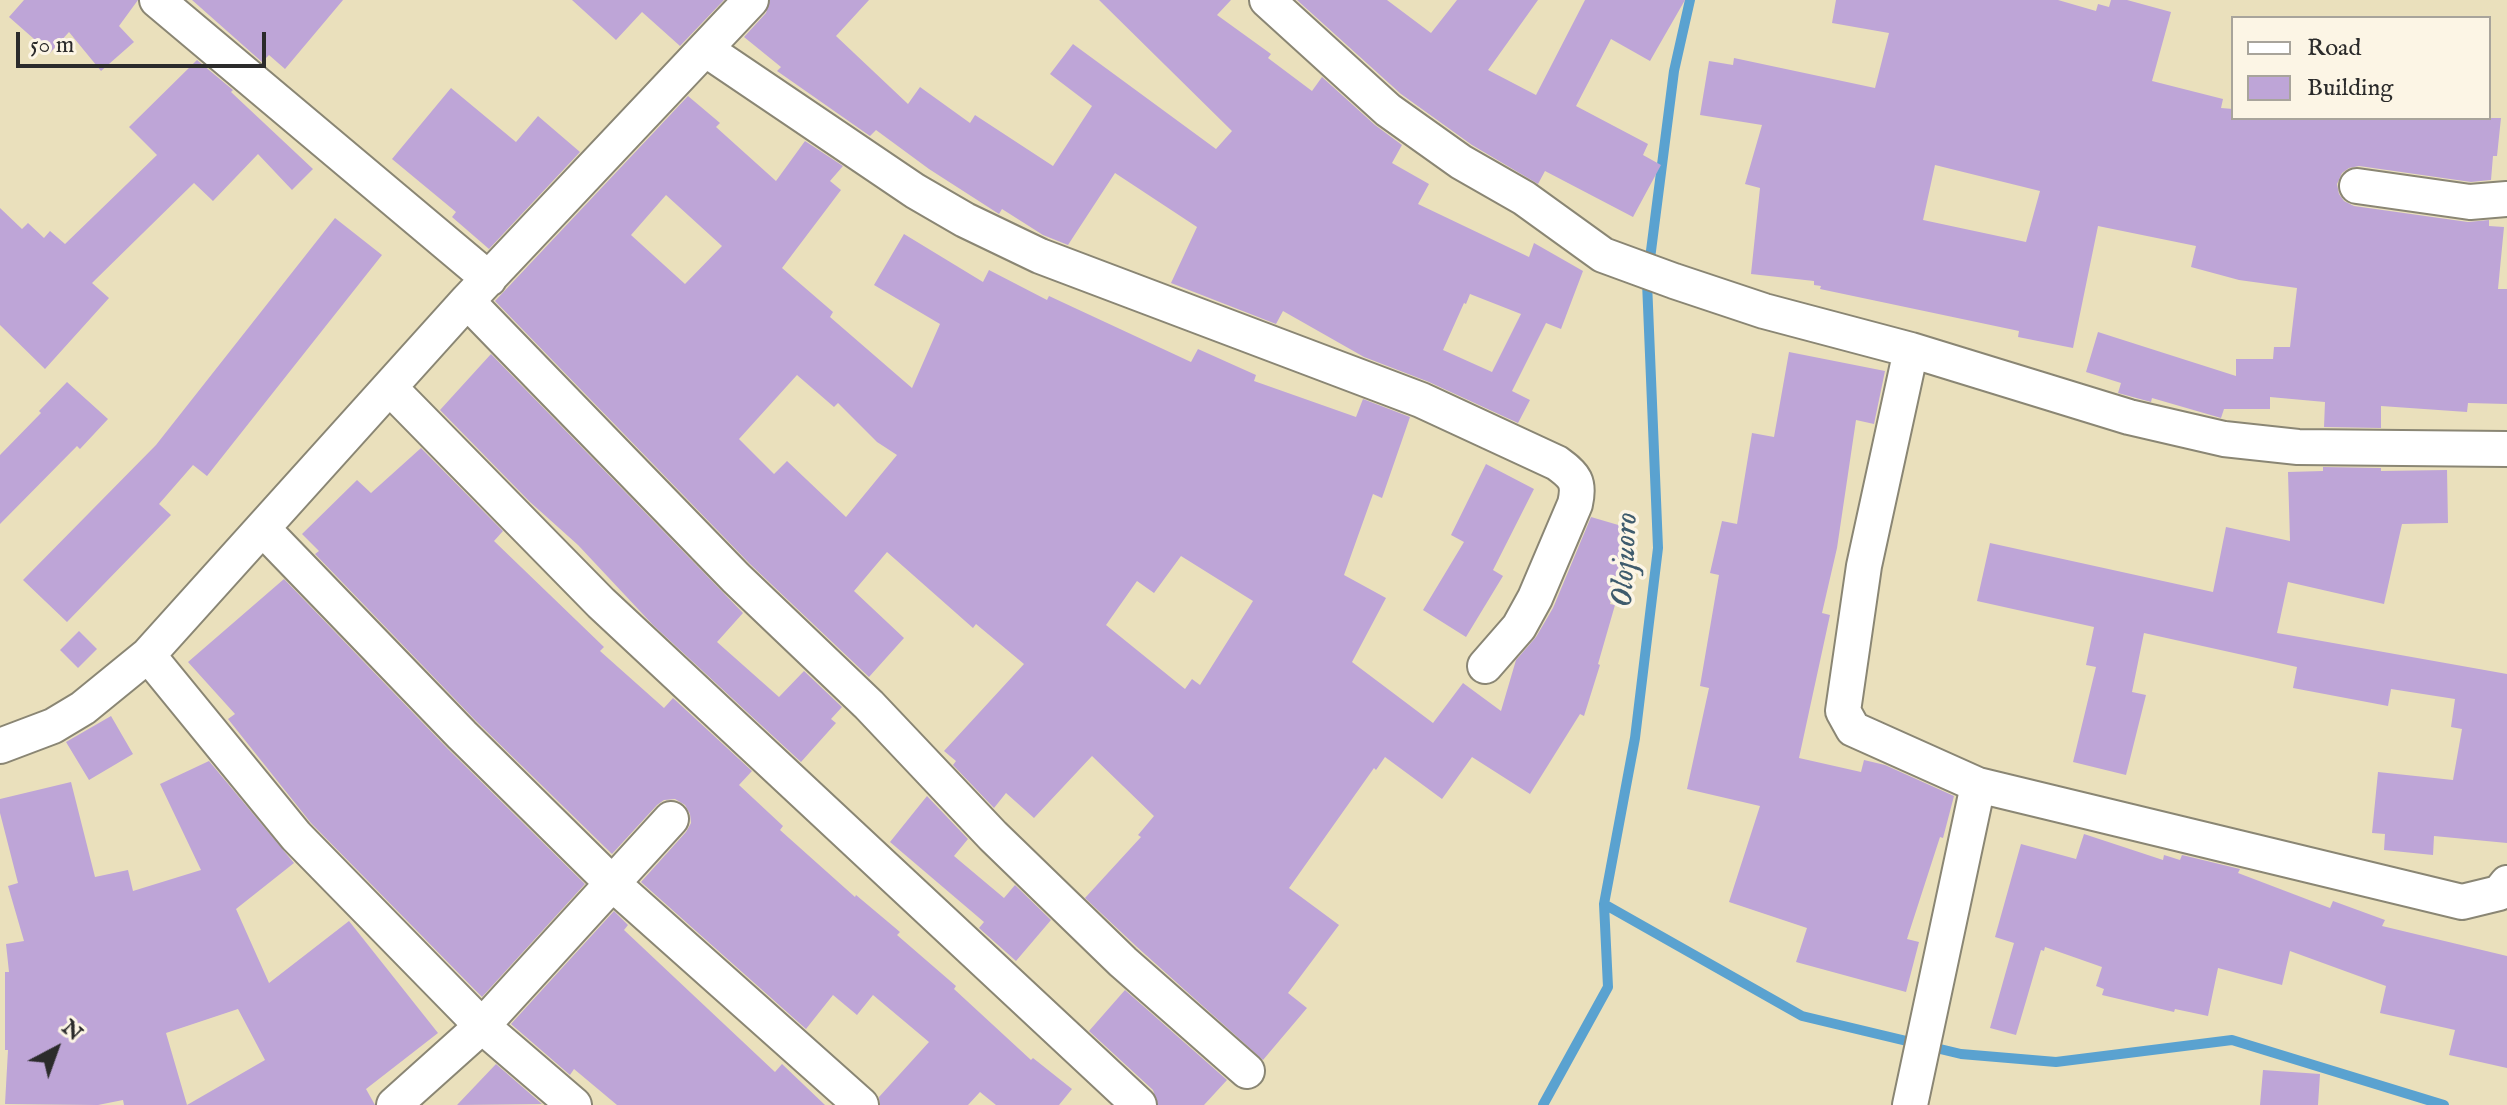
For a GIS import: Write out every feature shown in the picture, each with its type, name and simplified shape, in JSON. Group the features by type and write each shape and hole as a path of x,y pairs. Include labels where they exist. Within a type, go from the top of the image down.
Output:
{"street":[{"path":"157,0 478,290 736,578 869,705 993,836 1123,962 1247,1071"},
{"path":"0,746 53,726 83,708 148,655 478,290 751,0"},
{"path":"1267,0 1388,110 1461,162 1524,198 1603,255 1674,281 1764,311 1911,350 2129,417 2224,439 2298,447 2507,449"},
{"path":"705,49 915,191 965,220 1040,256 1421,400 1557,463 1572,474 1578,490 1575,504 1535,598 1519,627 1485,666"},
{"path":"2357,186 2470,202 2507,199"},
{"path":"1911,350 1864,566 1843,711 1853,729 1978,785 2462,902 2499,893 2507,883"},
{"path":"390,388 601,603 1139,1105"},
{"path":"263,529 462,735 613,884 861,1105"},
{"path":"148,655 296,836 482,1026 574,1105"},
{"path":"1910,1105 1978,785"},
{"path":"394,1105 482,1026 671,819"}],"building":[{"path":"24,0 138,0 119,26 134,42 101,71 69,32 50,53 9,17"},
{"path":"192,0 343,0 285,69 269,55 262,62"},
{"path":"572,0 724,0 680,46 642,12 616,40"},
{"path":"770,0 869,0 836,36 908,104 920,87 970,123 975,115 1053,166 1092,106 1050,74 1073,44 1216,149 1232,131 1099,0 1231,0 1217,15 1271,54 1268,58 1312,91 1322,77 1402,145 1392,163 1429,184 1418,204 1529,257 1534,243 1583,271 1561,329 1546,323 1512,391 1530,400 1518,423 1429,382 1364,357 1283,311 1276,324 1171,283 1197,227 1115,173 1068,245 1043,235 1002,209 999,214 876,130 870,136 777,71 781,67 744,37 766,13","holes":["1470,294 1521,314 1492,372 1443,350"]},
{"path":"1297,0 1387,0 1431,33 1457,0 1538,0 1488,70 1536,95 1585,0 1685,0 1650,61 1611,39 1576,106 1648,144 1643,155 1661,165 1633,217 1545,171 1538,184 1472,145 1401,94"},
{"path":"1836,0 2058,0 2096,11 2098,4 2109,7 2111,0 2127,0 2171,12 2152,81 2223,99 2221,108 2231,109 2231,120 2501,118 2491,180 2471,182 2359,166 2342,173 2337,184 2344,201 2354,206 2468,222 2489,220 2489,226 2504,227 2498,289 2507,289 2507,404 2468,403 2467,412 2381,406 2381,428 2324,427 2325,402 2270,397 2270,409 2224,409 2221,418 2152,398 2151,402 2118,393 2121,383 2086,372 2098,332 2236,376 2236,359 2273,359 2274,347 2290,347 2297,288 2239,280 2191,267 2196,246 2098,226 2073,348 2018,337 2019,331 1820,289 1821,286 1814,285 1814,281 1751,274 1760,188 1745,184 1762,125 1700,115 1709,61 1733,65 1734,58 1875,88 1889,33 1832,23","holes":["1935,165 2040,191 2026,242 1923,220"]},
{"path":"197,60 233,90 231,92 313,169 292,190 258,154 213,201 194,183 92,283 109,298 45,369 0,325 0,208 22,229 28,223 44,238 50,231 65,244 157,155 129,127"},
{"path":"451,88 516,142 538,116 580,152 489,249 452,217 456,212 392,159"},
{"path":"688,96 720,123 716,127 776,181 805,141 843,166 830,181 841,190 782,268 833,312 830,317 912,388 940,324 874,285 904,234 983,282 989,270 1047,300 1049,296 1191,362 1198,349 1256,375 1254,381 1356,417 1363,399 1410,417 1382,498 1373,494 1344,575 1386,598 1352,662 1433,723 1463,683 1501,711 1516,660 1536,637 1553,608 1591,517 1632,529 1610,604 1615,605 1600,665 1584,716 1580,714 1530,794 1472,757 1442,799 1385,757 1376,770 1374,768 1289,888 1339,925 1288,993 1307,1008 1263,1060 1085,898 1141,837 1138,835 1154,816 1092,756 1034,818 1006,793 994,808 953,765 956,761 944,751 1024,664 976,624 973,628 887,552 854,591 904,638 869,677 750,564 495,301","holes":["666,195 722,246 685,284 631,235","797,375 834,407 838,403 877,442 897,455 846,517 787,461 774,474 739,439","1181,556 1253,601 1200,685 1192,679 1185,689 1106,625 1137,581 1154,593"]},
{"path":"335,218 382,255 207,476 193,465 159,504 171,515 67,622 23,580 156,445"},
{"path":"1789,352 1885,371 1874,424 1856,420 1837,548 1822,613 1830,615 1799,758 1861,772 1864,760 1885,765 1954,796 1943,838 1940,837 1907,939 1919,942 1906,992 1796,962 1807,928 1729,902 1760,806 1687,789 1709,688 1700,686 1719,575 1710,573 1722,521 1737,524 1752,433 1774,437"},
{"path":"491,354 743,613 717,642 779,697 804,671 842,707 831,719 836,723 801,762 653,625 578,545 530,502 440,410"},
{"path":"67,382 108,419 0,524 0,455"},
{"path":"421,448 503,531 494,541 604,647 600,651 664,708 673,698 752,771 739,785 783,826 780,830 855,897 900,932 897,935 956,986 954,989 1031,1060 1033,1058 1072,1089 1059,1105 996,1105 980,1092 968,1105 880,1105 879,1097 929,1042 873,995 857,1015 833,995 806,1029 641,882 686,832 691,823 685,805 675,799 664,800 612,854 476,721 315,554 319,551 302,534 357,480 371,493"},
{"path":"1486,464 1534,489 1493,570 1503,576 1466,637 1423,610 1464,542 1451,535"},
{"path":"2323,467 2381,468 2381,471 2447,470 2448,523 2402,524 2384,604 2288,582 2277,633 2507,674 2507,843 2434,836 2433,855 2384,850 2385,834 2372,833 2378,772 2453,780 2462,729 2451,727 2455,699 2391,689 2388,706 2293,688 2297,667 2144,633 2132,692 2146,695 2126,775 2073,762 2096,667 2086,665 2094,627 1977,601 1990,543 2213,592 2226,527 2290,541 2288,472 2323,471"},
{"path":"284,579 448,749 585,884 482,997 311,823 228,719 235,714 188,662"},
{"path":"79,631 97,649 78,668 60,650"},
{"path":"111,716 133,754 89,780 66,742"},
{"path":"209,761 294,863 236,909 269,983 349,921 438,1033 366,1089 375,1105 187,1105 124,1105 123,1100 98,1105 5,1104 8,1050 5,1050 5,972 9,972 6,944 24,941 8,886 18,883 0,813 0,799 71,782 95,877 128,870 133,891 201,870 160,784","holes":["238,1009 265,1060 187,1105 166,1033"]},
{"path":"927,796 968,839 954,856 1004,898 1015,885 1051,920 1016,961 979,928 984,922 890,842"},
{"path":"2084,834 2163,860 2164,855 2180,860 2182,855 2240,869 2238,873 2330,908 2333,901 2385,920 2382,926 2507,956 2507,1068 2449,1055 2455,1030 2380,1013 2386,986 2290,951 2282,985 2218,968 2208,1016 2175,1009 2174,1012 2102,995 2104,989 2096,986 2102,967 2045,947 2044,951 2041,950 2016,1035 1990,1028 2014,943 1995,937 2021,844 2076,859"},
{"path":"614,911 628,925 624,930 775,1072 782,1064 825,1105 617,1105 574,1069 570,1075 511,1024"},
{"path":"1125,990 1227,1080 1204,1105 1158,1105 1153,1090 1089,1031"},
{"path":"496,1064 542,1104 457,1105"},
{"path":"2263,1070 2320,1074 2318,1105 2260,1105"}],"waterway":[{"name":"Olojuoro","path":"1543,1105 1608,987 1604,904 1635,738 1658,548 1647,282 1674,71 1690,0"},
{"path":"1604,904 1802,1016 1961,1054 2056,1062 2232,1040 2444,1105"}]}
